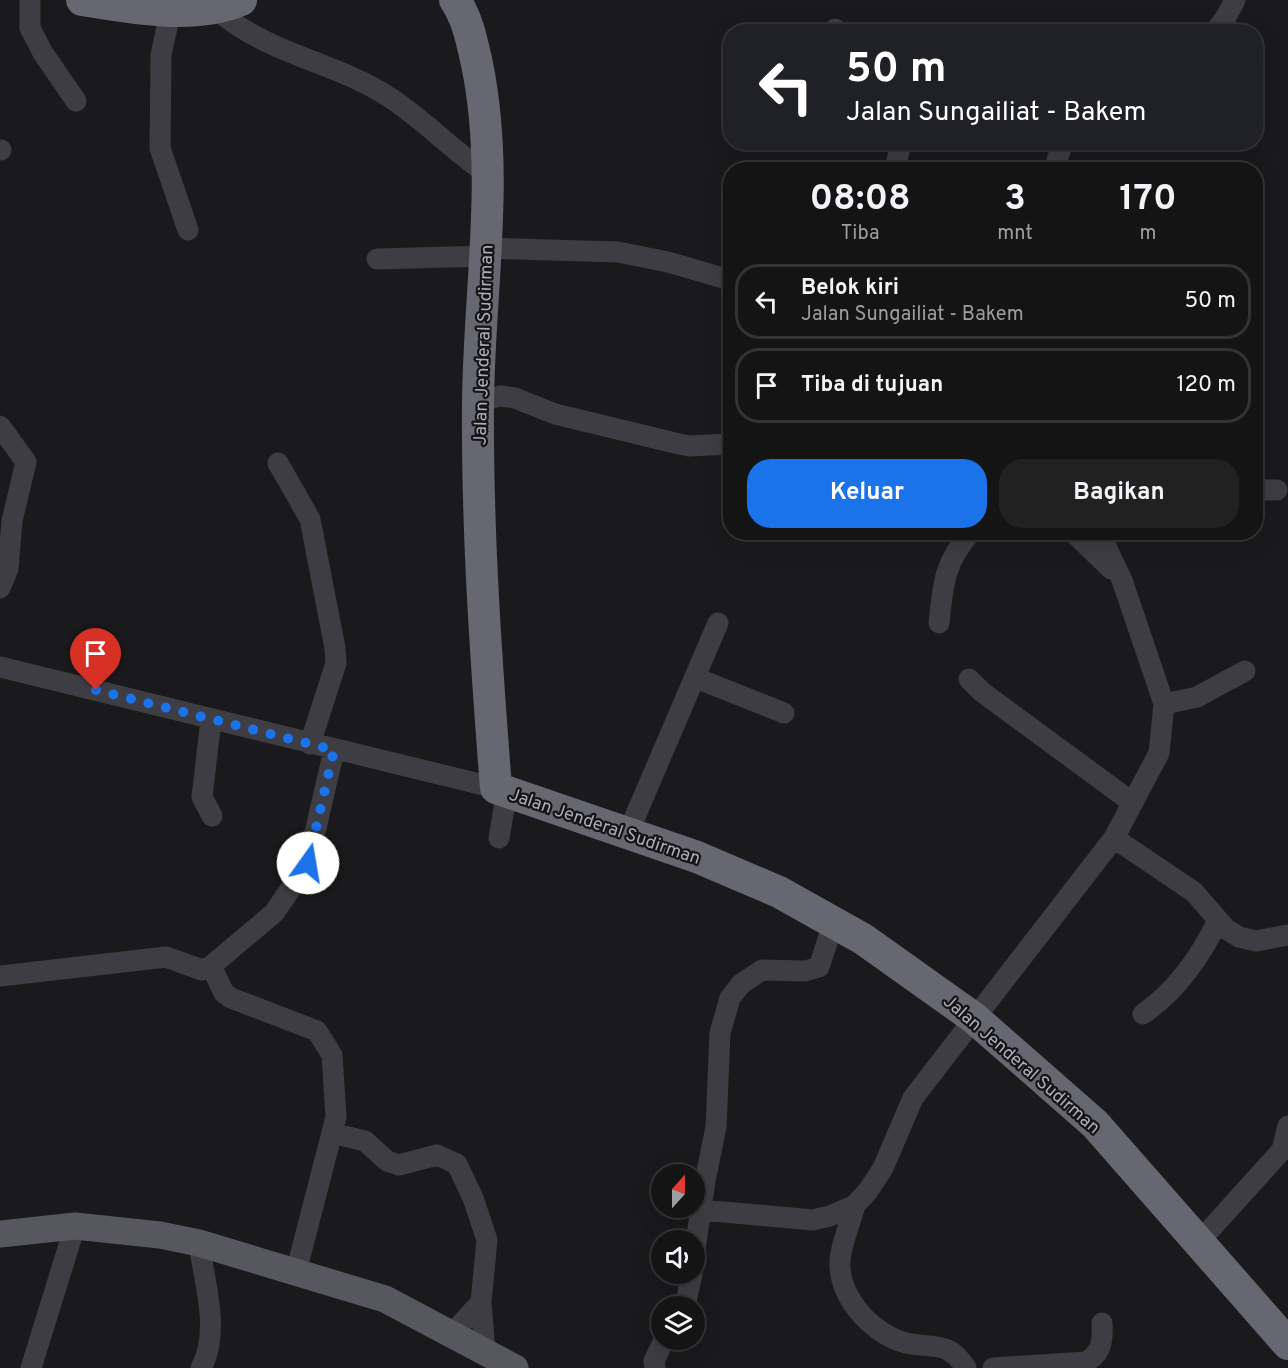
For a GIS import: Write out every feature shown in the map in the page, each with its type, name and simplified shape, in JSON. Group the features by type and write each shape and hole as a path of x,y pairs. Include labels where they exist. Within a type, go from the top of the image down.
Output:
{"highway":[{"path":"82,0 139,8 171,9 229,4"},
{"name":"Jalan Jenderal Sudirman","path":"455,0 470,31 480,80 485,121 487,252 478,401 481,595 501,789 697,857 779,892 834,921 974,1018 1095,1124 1288,1344"}],"main road":[{"path":"0,1234 75,1226 160,1235 200,1243 385,1299 515,1368"}],"street":[{"path":"30,0 30,28 43,53 76,101"},
{"path":"1220,24 1235,0"},
{"path":"229,4 234,25 283,51 390,97 486,173"},
{"path":"171,9 161,55 160,148 188,230"},
{"path":"377,259 487,252 618,252 668,262 723,278"},
{"path":"478,401 501,396 515,398 555,414 675,443 689,446 723,444"},
{"path":"0,426 26,462 12,521 8,569 0,588"},
{"path":"278,463 310,519 336,663 310,744"},
{"path":"1263,490 1277,490"},
{"path":"939,623 944,579 955,550 964,540"},
{"path":"1081,540 1122,580"},
{"path":"966,1368 957,1354 939,1346 907,1343 884,1335 864,1318 849,1296 841,1262 855,1205 883,1168 913,1098 1114,838 1160,753 1165,721 1164,704 1122,580 1103,540"},
{"path":"628,833 718,623"},
{"path":"0,668 501,789 499,838"},
{"path":"1164,704 1197,697 1245,671"},
{"path":"696,678 784,713"},
{"path":"969,679 982,692 1133,803"},
{"path":"211,720 202,796 212,816"},
{"path":"0,976 166,957 202,970 211,966 274,913 308,863 334,750"},
{"path":"1114,838 1194,892 1226,929 1239,937 1256,941 1288,935"},
{"path":"1143,1014 1161,1002 1181,979 1206,945 1218,920"},
{"path":"705,1192 716,1127 720,1033 730,998 741,984 762,970 805,971 819,967 834,921"},
{"path":"211,966 224,993 231,998 317,1031 332,1055 336,1110 296,1272"},
{"path":"1198,1244 1282,1150 1288,1126"},
{"path":"332,1132 365,1141 381,1156 399,1165 436,1155 443,1156 457,1164 473,1198 487,1240 481,1302 484,1351"},
{"path":"705,1210 813,1220 830,1216 855,1205"},
{"path":"31,1368 75,1226"},
{"path":"200,1243 210,1335 207,1357 201,1368"},
{"path":"451,1335 481,1302"},
{"path":"993,1368 1086,1362 1093,1358 1101,1345 1102,1323"},
{"path":"655,1368 654,1361 659,1350"}],"route":[{"path":"96,690 334,750 308,863"}]}
